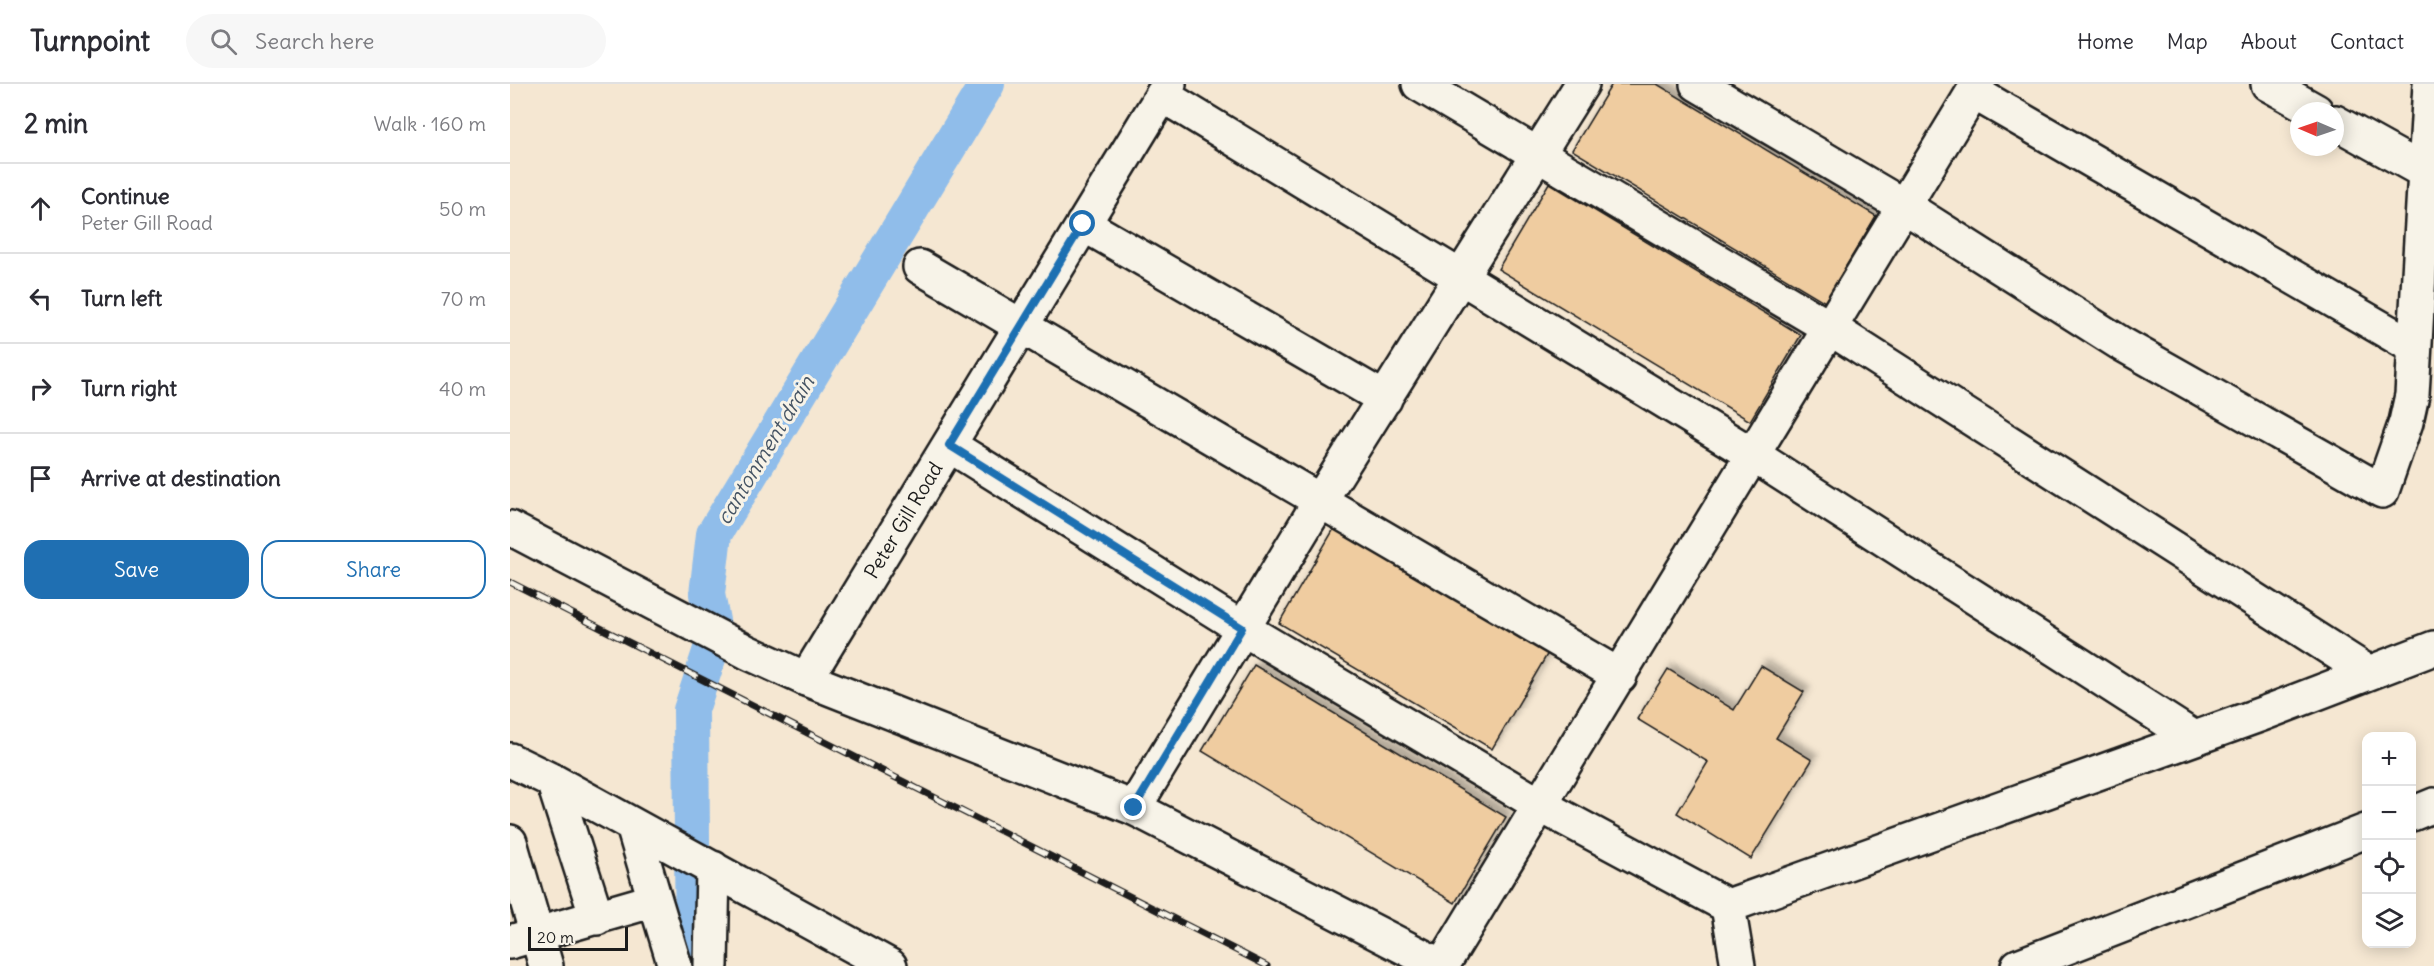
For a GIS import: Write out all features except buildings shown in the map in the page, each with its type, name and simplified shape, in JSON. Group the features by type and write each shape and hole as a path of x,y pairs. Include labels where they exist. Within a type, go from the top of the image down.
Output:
{"street":[{"path":"1419,84 1830,328 2369,673"},
{"path":"1134,808 1320,501 1582,84"},
{"path":"1696,84 1904,206 2120,343 2382,491 2406,422 2412,395 2430,84"},
{"path":"2268,84 2300,102"},
{"path":"510,528 654,604 806,679 1134,808 1441,966 1620,676 1976,88 2414,347"},
{"path":"1165,89 1460,278 1753,455 2194,738"},
{"name":"Peter Gill Road","path":"806,679 1165,89"},
{"path":"2344,127 2425,172"},
{"path":"1083,224 1385,399"},
{"path":"920,267 1620,676"},
{"path":"949,445 1242,628 1540,805 1728,906 2194,738 2434,648"},
{"path":"510,760 553,781 890,966"},
{"path":"553,781 597,918"},
{"path":"2416,812 2434,805"},
{"path":"633,826 675,966"},
{"path":"2018,966 2362,833"},
{"path":"510,842 523,937 546,966"},
{"path":"711,966 713,868"},
{"path":"523,937 655,900"},
{"path":"1728,906 1738,966"}],"waterway":[{"name":"cantonment drain","path":"693,966 691,710 715,637 707,594 714,534 987,84"}],"railway":[{"path":"510,582 1267,966"}],"route":[{"path":"1083,224 949,445 1242,628 1134,808"}]}
